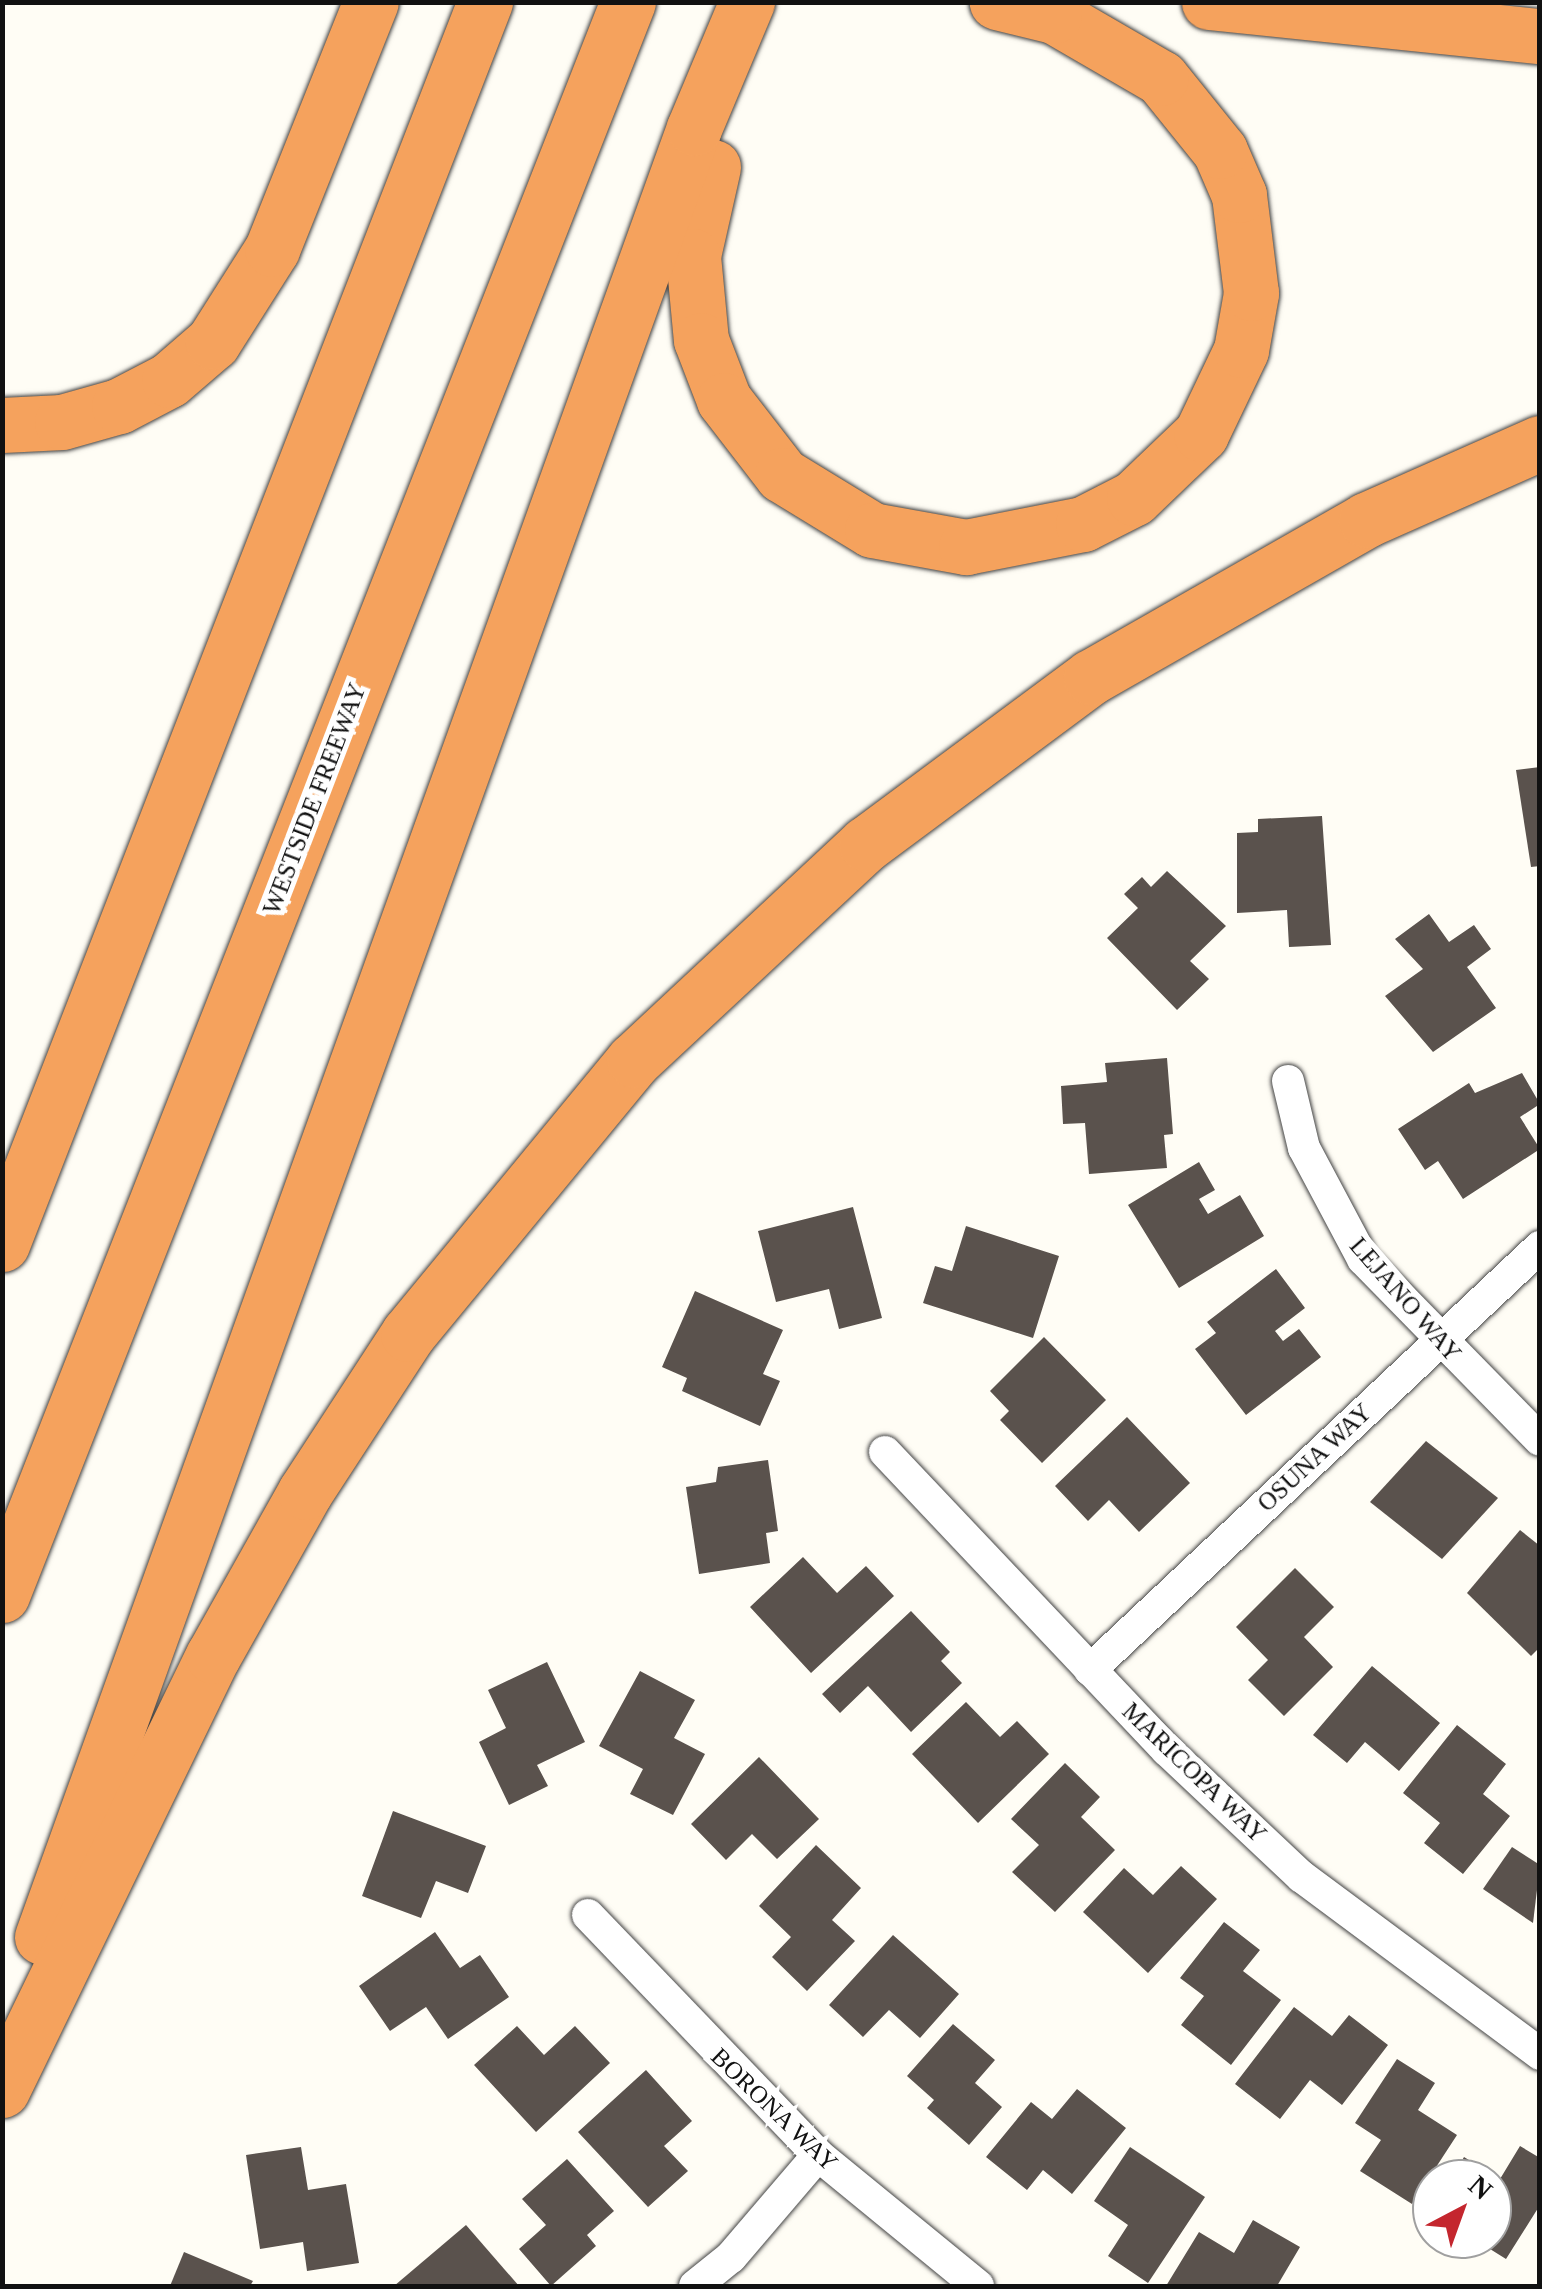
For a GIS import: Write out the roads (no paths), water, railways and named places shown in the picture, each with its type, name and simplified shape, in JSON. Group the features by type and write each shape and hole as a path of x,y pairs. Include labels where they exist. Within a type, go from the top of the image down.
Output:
{"highway":[{"name":"WESTSIDE FREEWAY","path":"2,1595 628,2"},
{"path":"2,2048 694,128 747,2"},
{"path":"767,2 700,208 694,292 724,400 750,440 821,505 910,541 966,548 1083,524 1134,498 1201,434 1241,350 1251,293 1238,195 1220,151 1161,78 1054,16 998,2"},
{"path":"1209,2 1540,36"},
{"path":"2,425 62,422 119,406 168,380 213,342 272,250 370,6"},
{"path":"2,1244 477,23"},
{"path":"2,2090 212,1656 304,1492 408,1334 634,1060 866,844 1091,677 1366,520 1540,443"}],"street":[{"name":"LEJANO WAY","path":"1288,1081 1304,1148 1328,1206 1363,1258 1439,1341 1540,1440"},
{"name":"OSUNA WAY","path":"1090,1670 1540,1247"},
{"name":"MARICOPA WAY","path":"885,1452 1090,1670 1302,1877 1540,2054"},
{"name":"BORONA WAY","path":"588,1915 818,2154 978,2286"},
{"path":"695,2286 732,2257 818,2154"}]}
